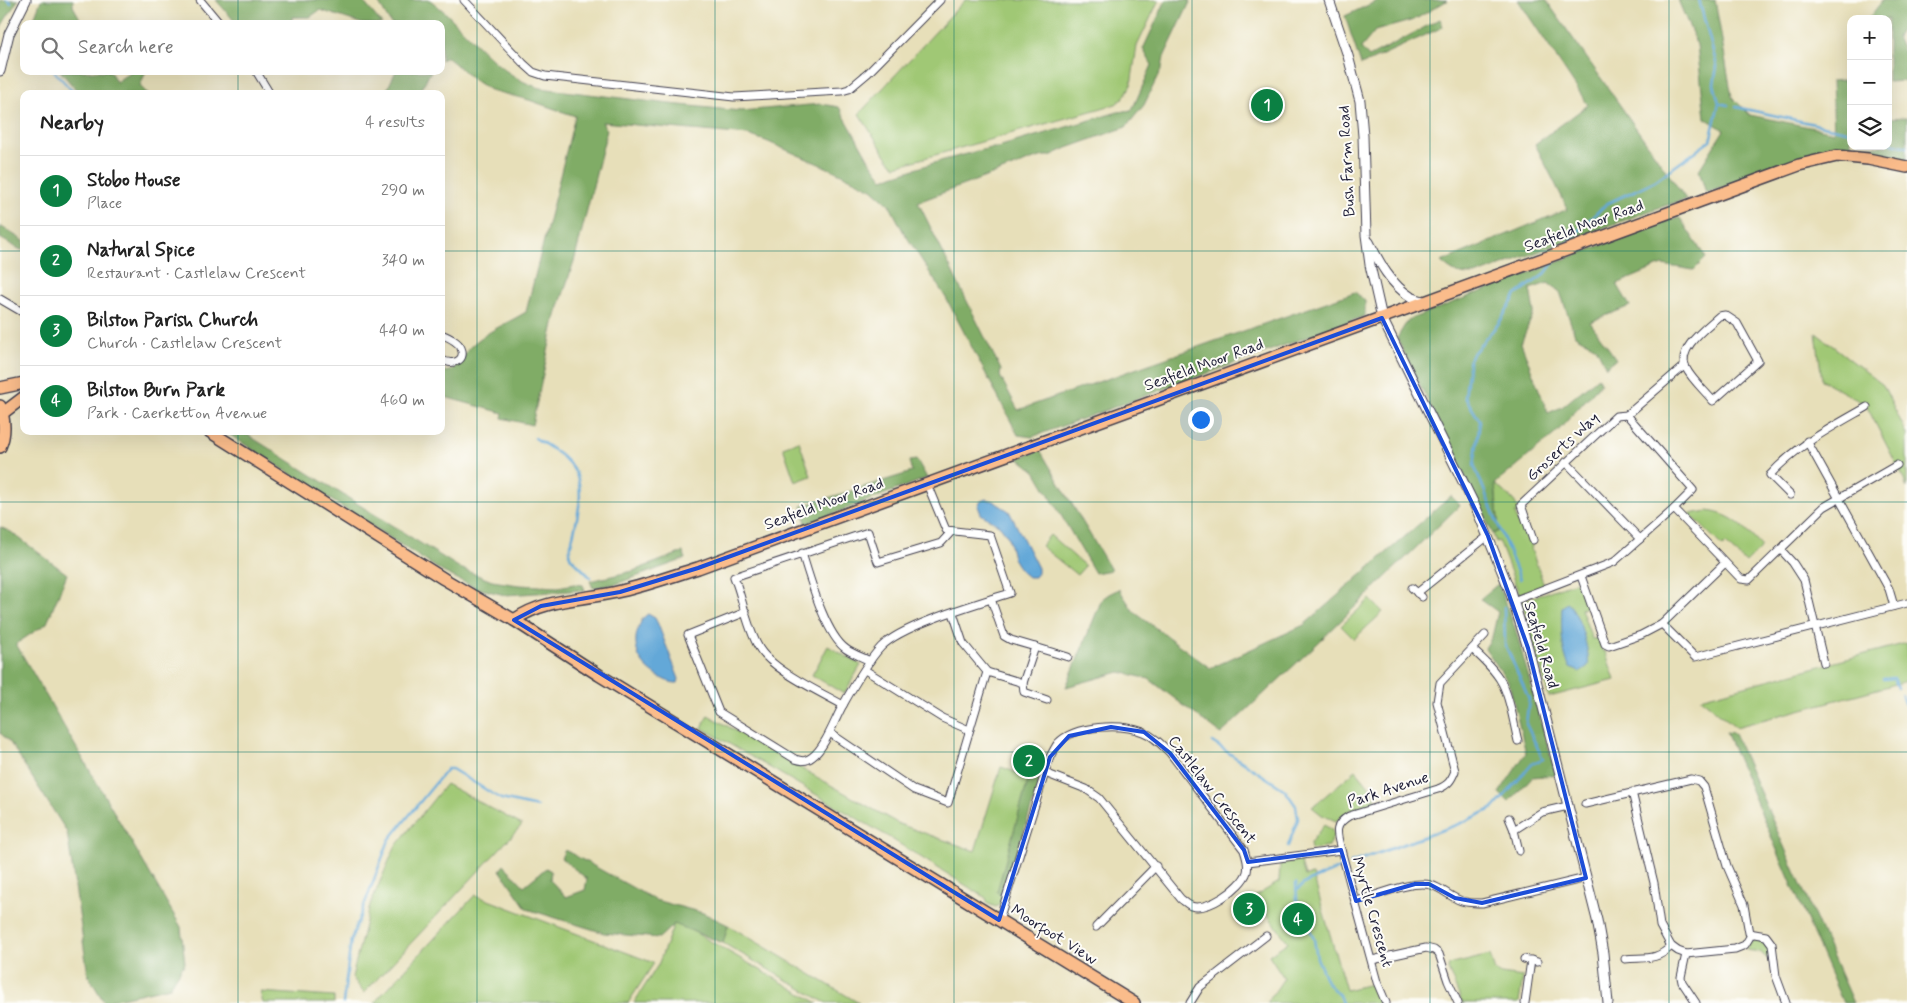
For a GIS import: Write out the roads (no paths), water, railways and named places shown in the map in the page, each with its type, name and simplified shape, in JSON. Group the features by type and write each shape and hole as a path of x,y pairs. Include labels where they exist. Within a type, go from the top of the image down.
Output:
{"main road":[{"name":"Seafield Moor Road","path":"514,620 541,606 620,592 698,568 1799,165 1837,156 1868,159 1907,167"},
{"path":"0,388 20,384"},
{"path":"0,447 3,440 5,423 1,410 20,399"},
{"name":"Moorfoot View","path":"215,435 444,579 514,620 599,675 1134,1003"}],"street":[{"path":"0,71 9,34 26,0"},
{"path":"200,0 217,20"},
{"path":"464,0 533,72 545,76 734,97 842,91 849,89 868,73 940,0"},
{"name":"Bush Farm Road","path":"1329,0 1348,56 1360,101 1366,236 1370,265 1382,318"},
{"path":"258,75 268,90"},
{"name":"Bush Farm Road","path":"1366,236 1379,261 1394,282 1411,297 1426,302"},
{"path":"0,299 20,312"},
{"path":"1722,315 1729,316 1737,322 1758,361 1713,401 1686,369 1685,364 1688,346 1722,315"},
{"name":"Seafield Road","path":"1382,318 1462,477 1488,536 1513,601 1528,648 1586,878 1603,953 1608,1003"},
{"path":"445,336 461,347 462,354 460,360 456,363 451,364 445,361"},
{"name":"Groserts Way","path":"1533,540 1521,505 1616,416 1627,415 1685,364"},
{"path":"1790,494 1770,475 1780,463 1807,441 1867,408"},
{"path":"1513,601 1614,562 1693,490 1627,415"},
{"path":"1807,441 1889,589 1894,606"},
{"path":"1566,462 1640,539"},
{"path":"1674,509 1725,563 1745,581 1749,580 1824,507 1897,465"},
{"path":"746,612 688,635 719,712 794,759 804,762 813,757 830,733 843,705 881,646 901,634 1010,592 990,535 946,530 927,484"},
{"path":"843,705 778,667 765,657 758,646 734,577 868,532 878,562 940,543 952,530"},
{"path":"1417,593 1488,536"},
{"path":"1781,550 1793,563 1804,580 1824,663"},
{"path":"802,553 817,599 833,634 845,649 870,661"},
{"path":"1580,576 1606,646 1641,635 1662,624 1725,563"},
{"path":"991,599 1004,636 1068,657"},
{"path":"1662,624 1695,658 1815,625 1907,603"},
{"path":"953,613 963,643 986,672 1023,683"},
{"name":"Park Avenue","path":"1338,827 1341,820 1349,816 1438,789 1447,785 1452,779 1455,771 1437,702 1440,683 1485,635"},
{"path":"1035,647 1023,683 1024,692 1047,700"},
{"path":"1472,650 1485,661 1501,681 1518,741"},
{"path":"865,670 942,718 969,730"},
{"path":"830,733 914,790 948,803 986,672"},
{"name":"Castlelaw Crescent","path":"998,920 1050,757 1058,743 1068,736 1088,729 1127,727 1144,732 1158,740 1244,850 1248,862 1247,872 1242,883 1208,906 1190,906 1181,899 1099,798 1086,789 1045,773"},
{"path":"1585,804 1691,779 1699,781 1704,787 1727,866 1744,905 1748,931 1751,935"},
{"path":"1632,792 1654,883 1660,926 1671,946 1686,954 1735,949 1745,944 1751,935"},
{"path":"1514,830 1542,812 1568,806"},
{"path":"1509,818 1519,851"},
{"name":"Myrtle Crescent","path":"1338,827 1337,834 1340,850 1356,901 1377,982 1386,1003"},
{"path":"1248,862 1340,850"},
{"path":"1096,927 1156,866"},
{"path":"1356,901 1415,884 1429,884 1441,888 1455,898 1467,902 1482,903 1586,878"},
{"path":"1751,935 1766,936 1772,944 1776,976 1786,1003"},
{"path":"1190,1003 1200,987 1266,936"},
{"path":"1625,959 1657,957 1664,954 1671,946"},
{"path":"1372,960 1426,948 1434,950 1439,954 1458,1003"},
{"path":"1686,954 1681,977 1682,982 1696,1003"},
{"path":"1525,1003 1531,960"}],"water":[{"path":"986,499 1009,511 1038,568 1038,573 1035,577 1028,577 1021,571 1013,558 1008,537 1000,526 981,514 978,506 981,501"},
{"path":"1567,603 1579,622 1588,652 1588,666 1580,672 1570,668 1563,646 1562,607"},
{"path":"648,614 655,618 658,624 679,679 678,683 661,678 649,670 640,659 636,644 637,633 642,619"}],"waterway":[{"path":"7,0 11,3"},
{"path":"1567,244 1606,204 1655,181 1710,141 1719,103 1714,84 1717,66 1699,0"},
{"path":"58,75 71,90"},
{"path":"1719,103 1728,105"},
{"path":"1736,107 1847,131"},
{"path":"1892,143 1907,147"},
{"path":"1520,579 1474,465 1480,421 1465,397 1470,357 1499,323 1516,295 1545,274 1556,259"},
{"path":"535,438 564,458 577,476 580,497 579,509 569,553 571,558 590,577"},
{"path":"1351,863 1459,824 1494,808 1533,763 1543,759 1526,724 1529,699 1505,644 1504,607"},
{"path":"1883,679 1894,678 1898,688"},
{"path":"1902,695 1907,708"},
{"path":"1212,742 1285,790 1296,806 1298,819 1288,846"},
{"path":"343,1003 351,940 389,840 447,769 452,769 501,799 537,807"},
{"path":"1297,890 1305,883 1340,868"},
{"path":"1296,883 1297,900 1314,939 1317,958 1328,984 1339,995 1342,1003"}],"place":[{"name":"Stobo House","path":"1267,105"},
{"name":"Natural Spice","path":"1029,761"},
{"name":"Bilston Parish Church","path":"1249,909"},
{"name":"Bilston Burn Park","path":"1298,919"}]}
